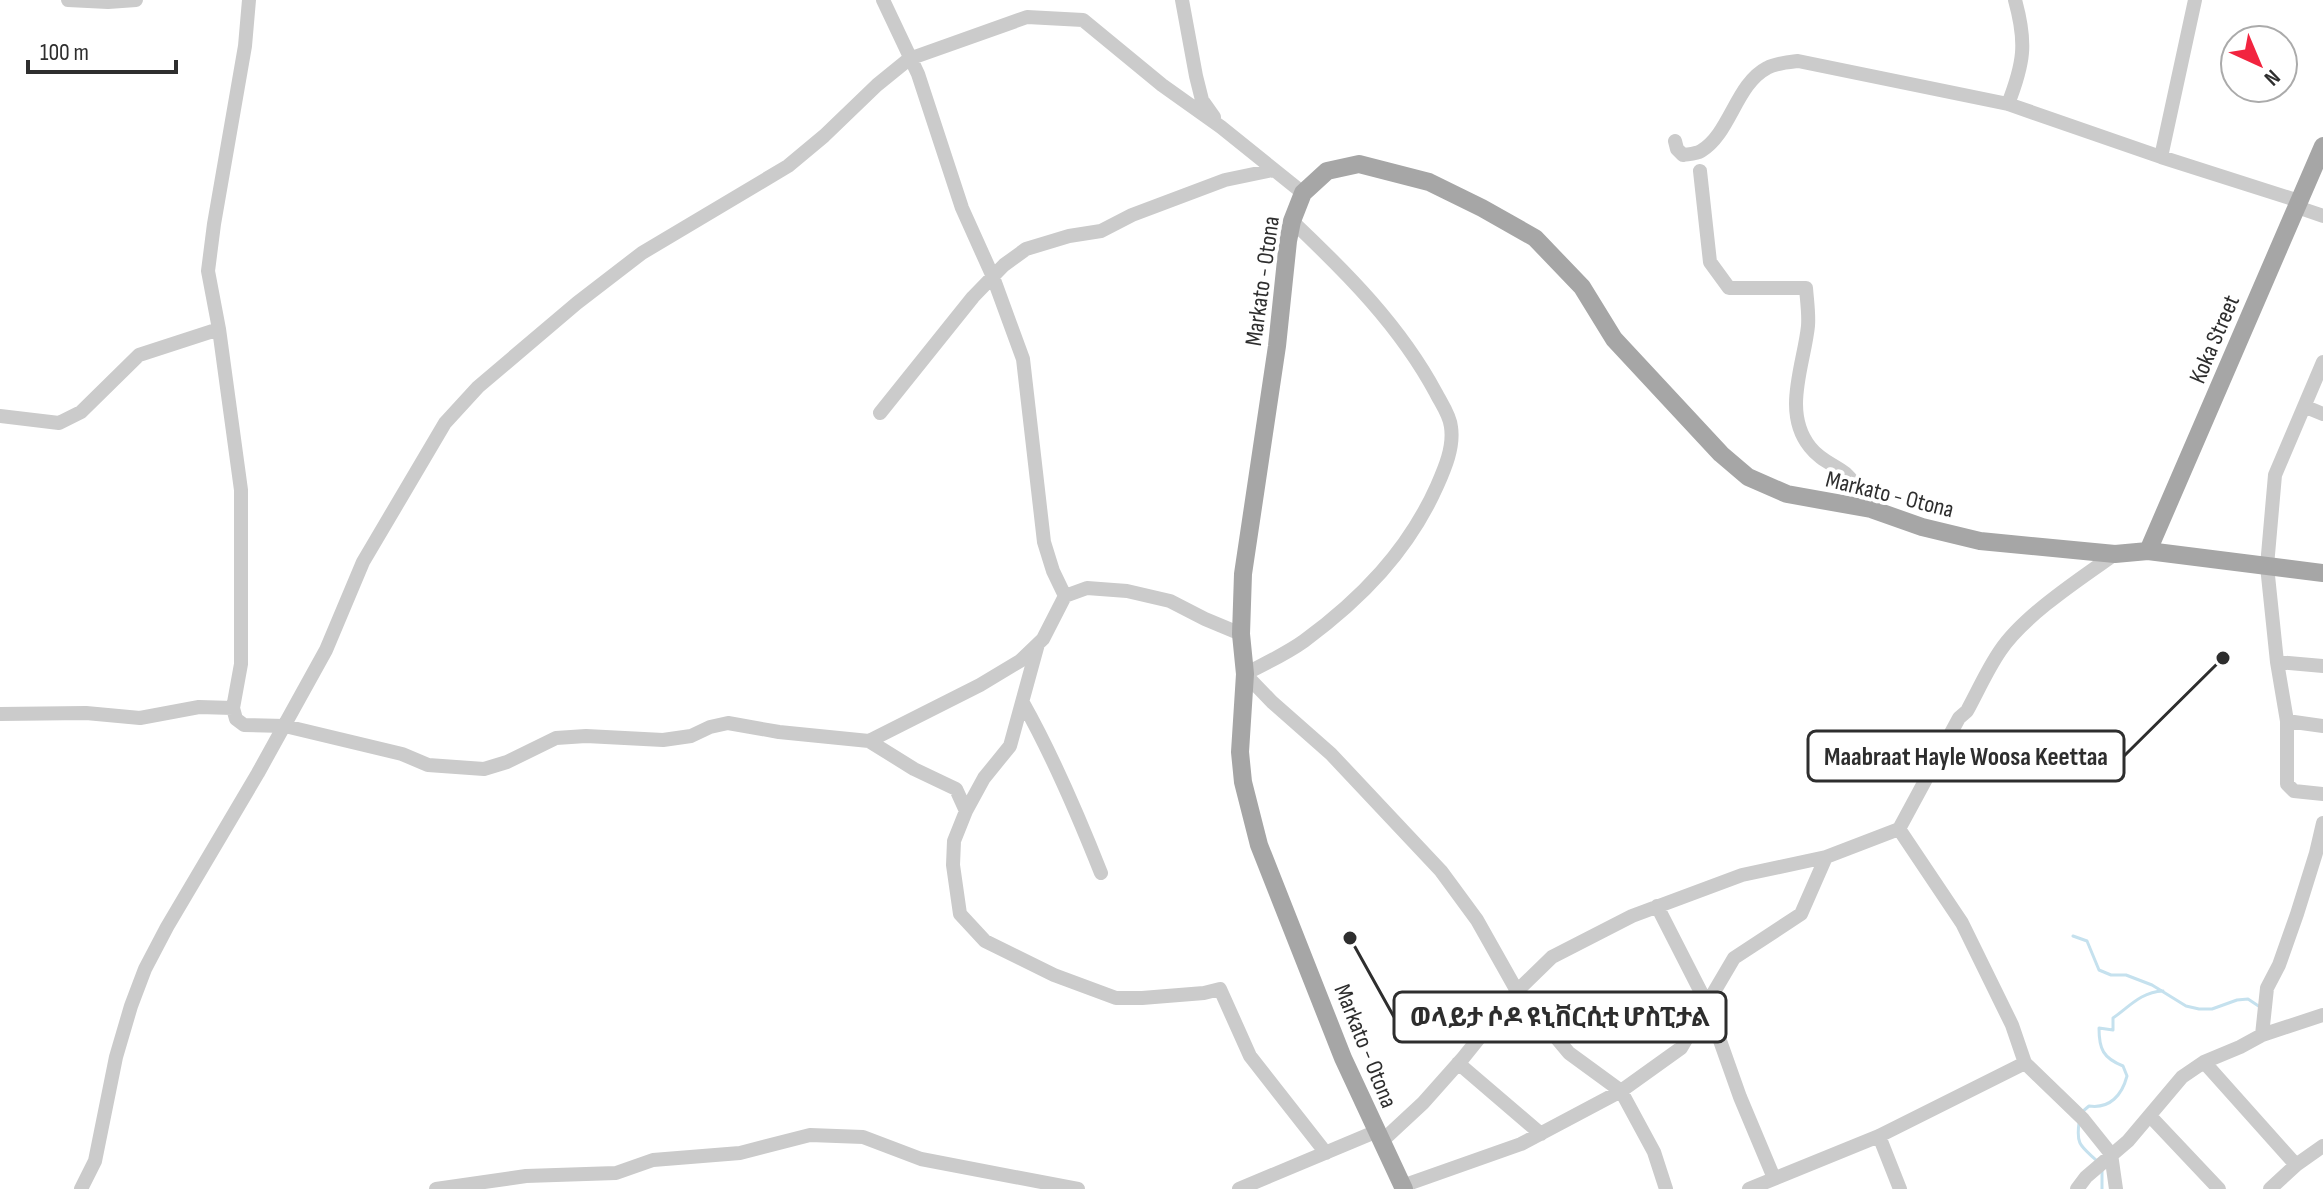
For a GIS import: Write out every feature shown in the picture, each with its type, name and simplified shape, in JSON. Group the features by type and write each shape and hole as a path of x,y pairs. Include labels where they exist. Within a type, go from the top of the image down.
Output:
{"main road":[{"name":"Koka Street","path":"2148,551 2323,146"},
{"name":"Markato - Otona","path":"1403,1187 1343,1058 1259,845 1243,782 1240,752 1245,674 1241,634 1243,574 1292,221 1303,193 1327,171 1359,164 1429,182 1535,238 1582,287 1614,339 1712,445 1748,477 1787,494 1871,509 1922,527 1980,541 2115,554 2148,551 2323,573"}],"street":[{"path":"68,0 136,0"},
{"path":"249,0 245,46 208,271 241,490 241,664 233,708 236,719 244,725 285,726 402,754 428,765 484,769 507,762 556,738 586,736 663,740 691,736 728,723 779,732 869,741 914,769 956,789 966,811"},
{"path":"883,0 918,74 962,208 993,277 1023,359 1044,542 1065,596"},
{"path":"1182,0 1187,38 1202,100 1221,127"},
{"path":"2008,104 2018,78 2023,50 2022,26 2015,0"},
{"path":"2161,157 2195,0"},
{"path":"81,1189 95,1161 116,1057 145,969 285,726 326,650 363,562 445,423 478,387 642,253 788,166 909,59 1027,17 1083,20 1303,193"},
{"path":"1675,141 1683,155 1698,153 1711,144 1749,84 1767,68 1798,61 2008,104 2298,204 2323,216"},
{"path":"880,413 973,297 1004,265 1026,249 1069,236 1101,231 1132,215 1225,180 1273,170"},
{"path":"1700,171 1710,262 1718,276 1729,288 1806,288 1809,323 1795,404 1799,426 1808,446 1825,462 1845,473 1871,509"},
{"path":"1292,221 1354,280 1415,356 1451,427 1448,460 1410,538 1371,585 1302,643 1245,674 1331,754 1441,871 1477,920 1517,991 1569,1053 1621,1091 1654,1152 1666,1189"},
{"path":"0,416 59,423 81,412 139,355 219,329"},
{"path":"2323,362 2275,475 2267,566 2287,721 2287,784 2294,791 2323,794"},
{"path":"2306,407 2323,414"},
{"path":"1239,1189 1326,1153 1378,1137 1423,1103 1517,991 1552,957 1657,906 1742,875 1826,857 1899,829 2001,649 2022,626 2076,581 2115,554"},
{"path":"869,741 980,685 1020,661 1043,639 1065,596 1087,588 1127,591 1170,601 1241,634"},
{"path":"1038,644 1010,746 984,778 954,841 953,865 960,914 985,941 1054,975 1116,998 1204,993 1220,989 1250,1056 1326,1153"},
{"path":"2277,662 2323,666"},
{"path":"1023,703 1072,799 1101,873"},
{"path":"0,714 86,713 140,718 199,707 233,708"},
{"path":"2287,721 2323,726"},
{"path":"2262,1035 2267,988 2279,965 2297,914 2323,823"},
{"path":"1899,829 1962,923 2012,1025 2025,1063 2083,1119 2116,1189"},
{"path":"1403,1187 1541,1134 1621,1091 1681,1048 1734,958 1801,914 1826,857"},
{"path":"1657,906 1707,1004 1740,1097 1774,1178"},
{"path":"2077,1189 2103,1161 2128,1141 2182,1077 2204,1062 2262,1035 2323,1015"},
{"path":"2204,1062 2296,1165"},
{"path":"1458,1063 1541,1134"},
{"path":"1749,1189 1879,1136 2025,1063"},
{"path":"2150,1116 2219,1189"},
{"path":"436,1189 526,1176 616,1173 653,1160 740,1153 810,1135 863,1137 921,1159 1078,1189"},
{"path":"1879,1136 1900,1189"},
{"path":"2270,1189 2323,1146"}],"waterway":[{"path":"2073,936 2087,941 2099,970 2111,975 2126,975 2152,985 2186,1006 2212,1009 2248,999 2260,1007"},
{"path":"2082,1112 2089,1106 2109,1103 2122,1089 2127,1076 2123,1066 2104,1052 2099,1028 2113,1030 2113,1018 2130,1004 2163,991"},
{"path":"2079,1123 2081,1144 2096,1160"},
{"path":"2102,1170 2102,1189"}],"place":[{"name":"Maabraat Hayle Woosa Keettaa","path":"2223,658"},
{"name":"ወላይታ ሶዶ ዩኒቨርሲቲ ሆስፒታል","path":"1350,938"}]}
